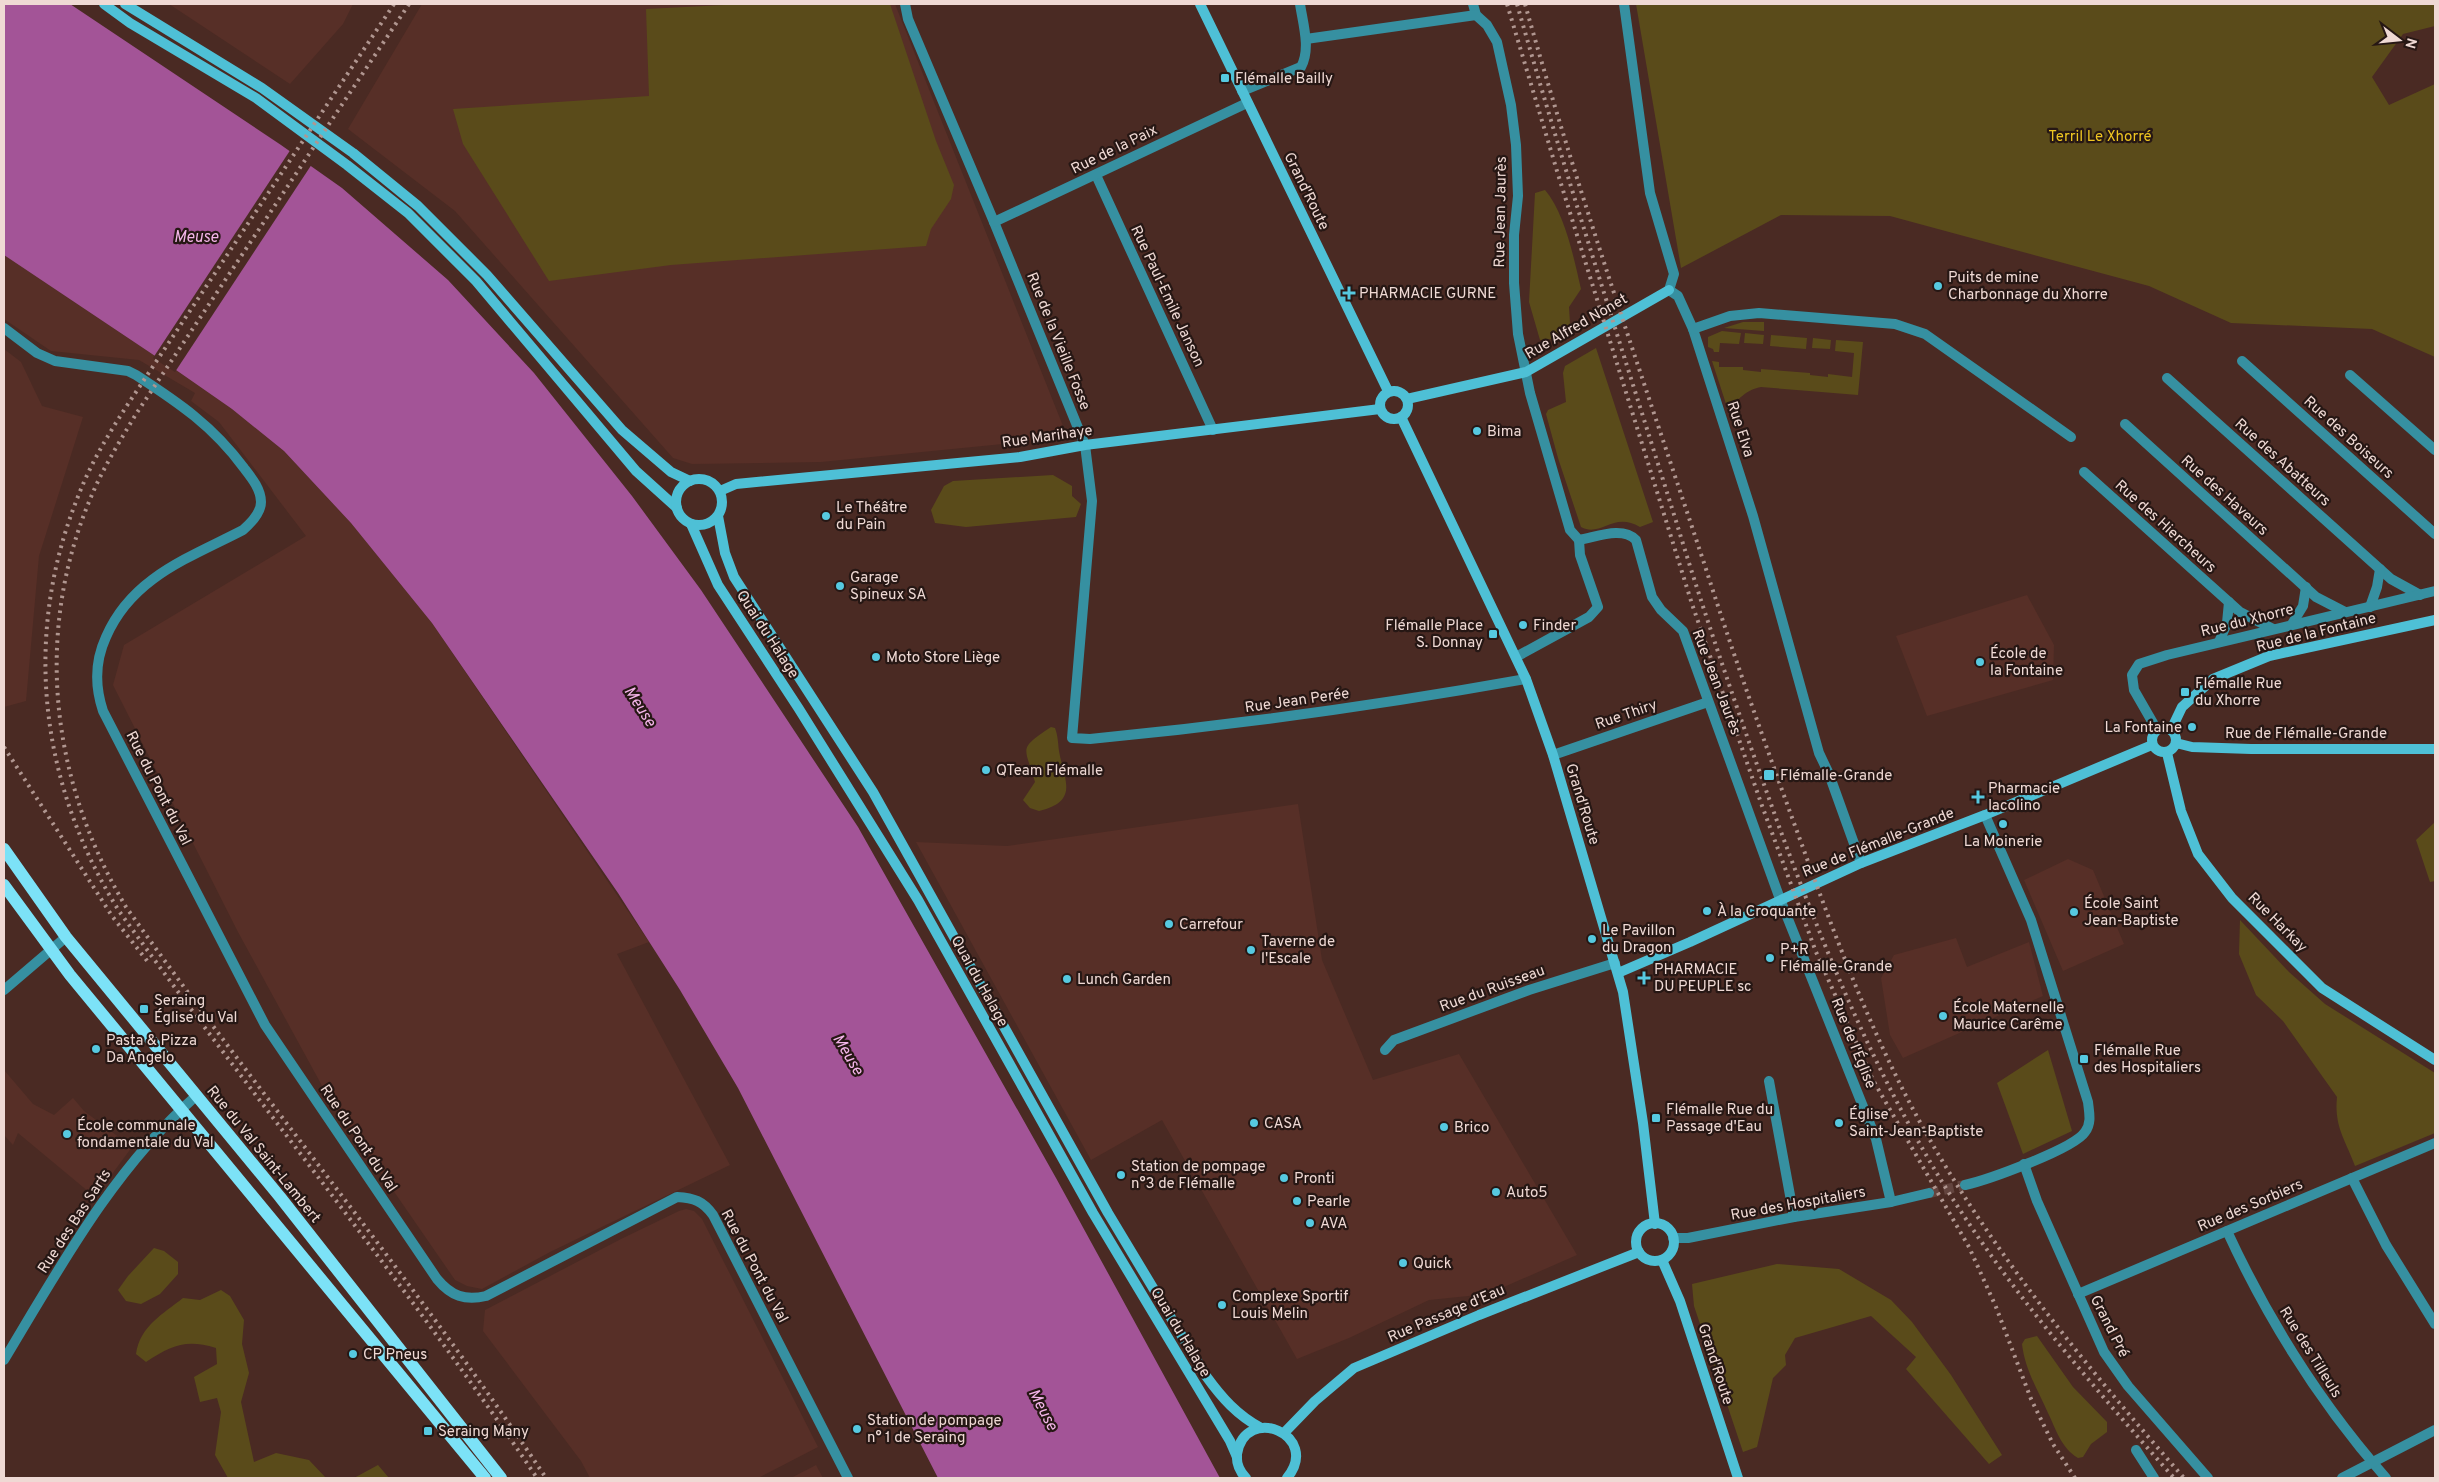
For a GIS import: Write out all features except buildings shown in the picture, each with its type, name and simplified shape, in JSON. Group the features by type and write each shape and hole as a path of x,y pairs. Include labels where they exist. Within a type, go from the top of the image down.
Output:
{"main road":[{"name":"Rue du Val Saint-Lambert","path":"4,849 66,937 285,1204 501,1478"},
{"path":"4,885 51,950 485,1478"}],"street":[{"path":"104,4 130,23 256,98 347,165 408,214 476,281 636,471 677,508 680,514 691,524 703,525 718,516 722,504 720,491 710,482 697,479 690,481 685,484 678,495 677,508"},
{"path":"125,4 262,88 353,153 418,206 487,275 622,430 671,472 690,481"},
{"name":"Rue de la Vieille Fosse","path":"905,4 908,19 994,222 1085,445 1092,501 1072,738"},
{"name":"Grand'Route","path":"1200,4 1388,391"},
{"path":"1242,91 1301,67 1305,59 1306,39 1300,4"},
{"name":"Rue Jean Jaurès","path":"1473,4 1476,15 1487,25 1497,42 1511,105 1516,145 1518,196 1514,235 1514,283 1518,334 1530,394 1570,530 1579,540 1580,555 1598,607 1589,617 1516,657"},
{"path":"1624,4 1650,193 1674,274 1669,290"},
{"path":"1306,39 1476,15"},
{"name":"Rue de la Paix","path":"994,222 1247,102"},
{"name":"Rue Paul-Emile Janson","path":"1096,175 1213,430"},
{"name":"Rue Elva","path":"1669,290 1678,296 1693,329 1758,531 1817,746 1861,862"},
{"name":"Rue Alfred Nonet","path":"1407,399 1526,372 1669,290"},
{"path":"1693,329 1730,316 1753,313 1906,326 1925,334 2071,437"},
{"name":"Rue du Pont du Val","path":"4,328 37,353 55,361 128,371 136,375 204,421 223,441 256,484 261,502 255,518 243,530 168,569 135,592 112,622 99,658 97,685 103,711 265,1025 437,1279 446,1290 459,1297 473,1299 486,1296 677,1197 691,1198 704,1203 713,1215 848,1478"},
{"name":"Rue des Boiseurs","path":"2242,361 2435,534"},
{"path":"2350,375 2435,450"},
{"name":"Rue des Abatteurs","path":"2167,378 2380,569 2399,584 2420,595"},
{"path":"1396,390 1407,399 1408,406 1401,417 1392,419 1385,416 1380,409 1382,395 1388,391 1396,390"},
{"name":"Rue Marihaye","path":"720,491 736,484 1020,457 1085,445 1380,409"},
{"name":"Grand'Route","path":"1401,417 1526,679 1553,755 1623,992 1643,1123 1655,1224"},
{"name":"Rue des Haveurs","path":"2125,424 2306,587 2323,601 2346,612"},
{"name":"Rue des Hiercheurs","path":"2084,472 2248,618 2273,629"},
{"name":"Quai du Halage","path":"718,516 725,553 734,577 873,792 1108,1214 1206,1376 1219,1394 1238,1414 1261,1428 1277,1429 1284,1433"},
{"name":"Quai du Halage","path":"691,524 718,585 799,709 918,900 1093,1213 1230,1441 1238,1466 1246,1478"},
{"name":"Rue Jean Jaurès","path":"1579,540 1622,532 1629,534 1636,540 1652,597 1661,610 1683,632 1780,899"},
{"path":"2370,607 2377,587 2380,569"},
{"path":"2292,624 2302,606 2306,587"},
{"name":"Rue du Xhorre","path":"2157,730 2134,690 2132,675 2139,664 2154,658 2435,591"},
{"path":"2220,642 2227,623 2229,602"},
{"name":"Rue de la Fontaine","path":"2172,730 2182,706 2214,679 2270,656 2435,620"},
{"name":"Rue Jean Perée","path":"1072,738 1105,738 1267,720 1526,679"},
{"name":"Rue Thiry","path":"1553,755 1708,702"},
{"path":"2165,728 2172,730 2176,736 2176,743 2173,749 2167,753 2158,752 2152,745 2152,737 2157,730 2165,728"},
{"name":"Rue de Flémalle-Grande","path":"2176,743 2192,746 2250,749 2435,749"},
{"name":"Rue de Flémalle-Grande","path":"1616,968 1690,942 1861,862 1985,815 2152,745"},
{"name":"Rue Harkay","path":"2167,753 2180,811 2198,854 2232,898 2322,988 2435,1060"},
{"path":"1965,1185 2024,1164 2071,1144 2086,1132 2090,1115 2088,1102 2031,920 1985,815"},
{"name":"Rue de l'Église","path":"1780,899 1876,1139 1891,1202"},
{"path":"4,990 66,937"},
{"name":"Rue du Ruisseau","path":"1384,1050 1394,1040 1529,990 1616,968"},
{"path":"1769,1081 1794,1217"},
{"name":"Rue des Bas Sarts","path":"4,1360 114,1187 169,1119 196,1096"},
{"name":"Rue des Sorbiers","path":"2078,1294 2435,1143"},
{"name":"Grand Pré","path":"2024,1164 2037,1202 2098,1341 2113,1366 2208,1478"},
{"path":"2352,1178 2386,1245 2435,1324"},
{"name":"Rue des Hospitaliers","path":"1673,1238 1688,1238 1794,1217 1891,1202 1929,1193"},
{"path":"1655,1224 1668,1229 1673,1238 1672,1249 1662,1260 1653,1261 1645,1258 1636,1246 1638,1233 1648,1225 1655,1224"},
{"name":"Rue des Tilleuls","path":"2227,1231 2262,1301 2293,1355 2327,1407 2386,1478"},
{"name":"Rue Passage d'Eau","path":"1284,1433 1315,1401 1354,1368 1479,1314 1639,1252"},
{"name":"Grand'Route","path":"1662,1260 1680,1301 1738,1478"},
{"path":"1236,1457 1242,1440 1247,1434 1261,1428"},
{"path":"2342,1478 2435,1430"},
{"path":"1284,1433 1294,1446 1295,1463 1291,1476"},
{"path":"2136,1450 2154,1478"}],"shaded area":[{"path":"169,4 353,4 343,24 290,84"},
{"path":"422,4 895,4 1063,426 1053,439 821,462 692,464 673,458 455,211 348,129"},
{"path":"4,255 232,409 284,451 351,523 432,623 649,942 617,954 730,1165 550,1252 482,1289 467,1286 455,1280 326,1093 238,932 113,685 124,645 306,536 219,422 191,401 195,393 139,360 51,351 4,319"},
{"path":"4,349 21,362 42,406 83,417 39,556 26,701 4,707"},
{"name":"École de la Fontaine","path":"2027,595 2054,645 2053,680 1927,716 1896,636"},
{"path":"1298,804 1322,960 1373,1080 1459,1054 1577,1255 1488,1294 1429,1300 1349,1338 1297,1359 1162,1120 1091,1160 916,842 1007,846"},
{"name":"École Saint Jean-Baptiste","path":"2068,859 2093,870 2124,944 2063,971 2024,880"},
{"name":"École Maternelle Maurice Carême","path":"1956,938 1967,967 2029,942 2043,996 1903,1058 1890,1035 1881,978 1894,955"},
{"name":"École communale fondamentale du Val","path":"4,1070 33,1104 54,1115 73,1098 84,1111 132,1147 95,1197 18,1133 13,1145 4,1135"},
{"path":"686,1209 694,1211 702,1219 818,1447 758,1478 590,1478 581,1461 483,1331 485,1310 621,1239"},
{"path":"816,1465 823,1478 791,1478"}],"green space":[{"path":"744,4 890,4 936,141 954,185 951,199 931,229 926,246 671,265 549,281 463,144 453,109 649,96 646,9"},
{"name":"Terril Le Xhorré","path":"1636,4 2435,4 2435,26 2403,34 2372,77 2389,105 2435,84 2435,357 2372,329 2231,323 2149,286 1890,216 1781,215 1681,268"},
{"path":"1545,190 1558,211 1563,224 1581,289 1569,307 1570,323 1564,338 1540,340 1529,302 1535,193"},
{"path":"1743,322 1764,322 1764,331 1724,328"},
{"path":"1722,331 1741,333 1739,344 1720,343 1719,352 1714,352 1713,349 1708,347 1708,337"},
{"path":"1745,333 1764,335 1763,344 1744,343"},
{"path":"1771,335 1807,338 1806,349 1770,346"},
{"path":"1813,338 1831,340 1830,349 1812,348"},
{"path":"1836,340 1863,342 1858,395 1761,387 1747,393 1736,403 1731,411 1728,410 1712,361 1719,362 1719,367 1743,367 1743,370 1761,372 1761,369 1810,373 1810,375 1828,377 1828,374 1852,377 1854,353 1835,351"},
{"path":"1596,348 1653,522 1640,527 1622,522 1588,530 1581,527 1558,458 1546,414 1548,410 1566,402 1563,373 1565,366"},
{"path":"1053,475 1072,486 1072,496 1081,504 1076,517 966,527 935,523 931,510 944,486 953,481"},
{"path":"1051,727 1055,728 1057,734 1066,780 1065,795 1052,807 1039,811 1030,808 1023,800 1035,782 1026,750 1033,740"},
{"path":"2435,822 2435,881 2430,882 2416,840"},
{"path":"2240,920 2289,972 2325,1004 2435,1073 2435,1133 2355,1166 2339,1125 2337,1097 2283,1021 2256,995 2239,954"},
{"path":"2048,1050 2072,1131 2023,1154 1997,1083"},
{"path":"154,1248 164,1251 178,1262 178,1274 160,1294 141,1304 126,1301 118,1290 128,1276"},
{"path":"1777,1264 1839,1269 1891,1300 1912,1322 1951,1375 2002,1455 1989,1464 1906,1369 1916,1357 1871,1316 1795,1338 1785,1355 1786,1365 1773,1378 1757,1447 1743,1452 1694,1306 1692,1284"},
{"path":"221,1290 230,1296 244,1320 242,1344 249,1373 241,1402 254,1462 276,1453 309,1460 326,1478 228,1478 215,1455 221,1412 217,1398 200,1402 194,1377 217,1364 216,1348 196,1344 180,1345 164,1351 146,1362 136,1354 142,1336 160,1315 183,1298 200,1300"},
{"path":"2037,1336 2073,1387 2107,1422 2107,1432 2091,1444 2083,1457 2078,1458 2063,1444 2029,1371 2022,1344 2025,1339"},
{"path":"378,1465 389,1478 354,1478"}],"water":[{"name":"Meuse","path":"4,4 70,4 281,145 342,188 448,280 534,373 632,496 701,590 858,827 1056,1178 1220,1478 938,1478 738,1088 680,990 618,893 432,623 351,523 284,451 232,409 4,255"}],"pier":[{"path":"291,149 312,164 175,372 153,358"}],"tunnel":[{"path":"1929,1193 1965,1185"}],"railway":[{"path":"394,4 126,407 89,471 61,547 50,600 46,654 48,707 56,760 71,812 92,862 119,911 436,1334 537,1478"},
{"path":"409,4 136,414 101,476 91,497 73,549 61,601 57,654 59,706 67,758 81,809 101,859 126,907 231,1050 392,1262 496,1405 546,1478"},
{"path":"1507,4 1692,604 1761,803 1816,952 1873,1080 1969,1247 1996,1307 2031,1399 2053,1444 2075,1478"},
{"path":"1517,4 1575,198 1688,560 1740,716 1812,914 1864,1036 1925,1153 1980,1240 2041,1322 2174,1478"},
{"path":"1525,4 1589,216 1740,671 1831,924 1862,1002 1916,1116 1992,1239 2085,1361 2184,1478"},
{"path":"4,747 112,916 148,962"}],"place":[{"name":"Flémalle Bailly","path":"1225,78"},
{"name":"Puits de mine Charbonnage du Xhorre","path":"1938,286"},
{"name":"PHARMACIE GURNE","path":"1349,293"},
{"name":"Bima","path":"1477,431"},
{"name":"Le Théâtre du Pain","path":"826,516"},
{"name":"Garage Spineux SA","path":"840,586"},
{"name":"Finder","path":"1523,625"},
{"name":"Flémalle Place S. Donnay","path":"1493,634"},
{"name":"Moto Store Liège","path":"876,657"},
{"name":"École de la Fontaine","path":"1980,662"},
{"name":"Flémalle Rue du Xhorre","path":"2185,692"},
{"name":"La Fontaine","path":"2192,727"},
{"name":"QTeam Flémalle","path":"986,770"},
{"name":"Flémalle-Grande","path":"1769,775"},
{"name":"Pharmacie Iacolino","path":"1978,797"},
{"name":"La Moinerie","path":"2003,824"},
{"name":"À la Croquante","path":"1707,911"},
{"name":"École Saint Jean-Baptiste","path":"2074,912"},
{"name":"Carrefour","path":"1169,924"},
{"name":"Le Pavillon du Dragon","path":"1592,939"},
{"name":"Taverne de l'Escale","path":"1251,950"},
{"name":"P+R Flémalle-Grande","path":"1770,958"},
{"name":"PHARMACIE DU PEUPLE sc","path":"1644,978"},
{"name":"Lunch Garden","path":"1067,979"},
{"name":"Seraing Église du Val","path":"144,1009"},
{"name":"École Maternelle Maurice Carême","path":"1943,1016"},
{"name":"Pasta & Pizza Da Angelo","path":"96,1049"},
{"name":"Flémalle Rue des Hospitaliers","path":"2084,1059"},
{"name":"Flémalle Rue du Passage d'Eau","path":"1656,1118"},
{"name":"CASA","path":"1254,1123"},
{"name":"Église Saint-Jean-Baptiste","path":"1839,1123"},
{"name":"Brico","path":"1444,1127"},
{"name":"École communale fondamentale du Val","path":"67,1134"},
{"name":"Station de pompage n°3 de Flémalle","path":"1121,1175"},
{"name":"Pronti","path":"1284,1178"},
{"name":"Auto5","path":"1496,1192"},
{"name":"Pearle","path":"1297,1201"},
{"name":"AVA","path":"1310,1223"},
{"name":"Quick","path":"1403,1263"},
{"name":"Complexe Sportif Louis Melin","path":"1222,1305"},
{"name":"CP Pneus","path":"353,1354"},
{"name":"Station de pompage n° 1 de Seraing","path":"857,1429"},
{"name":"Seraing Many","path":"428,1431"}]}
